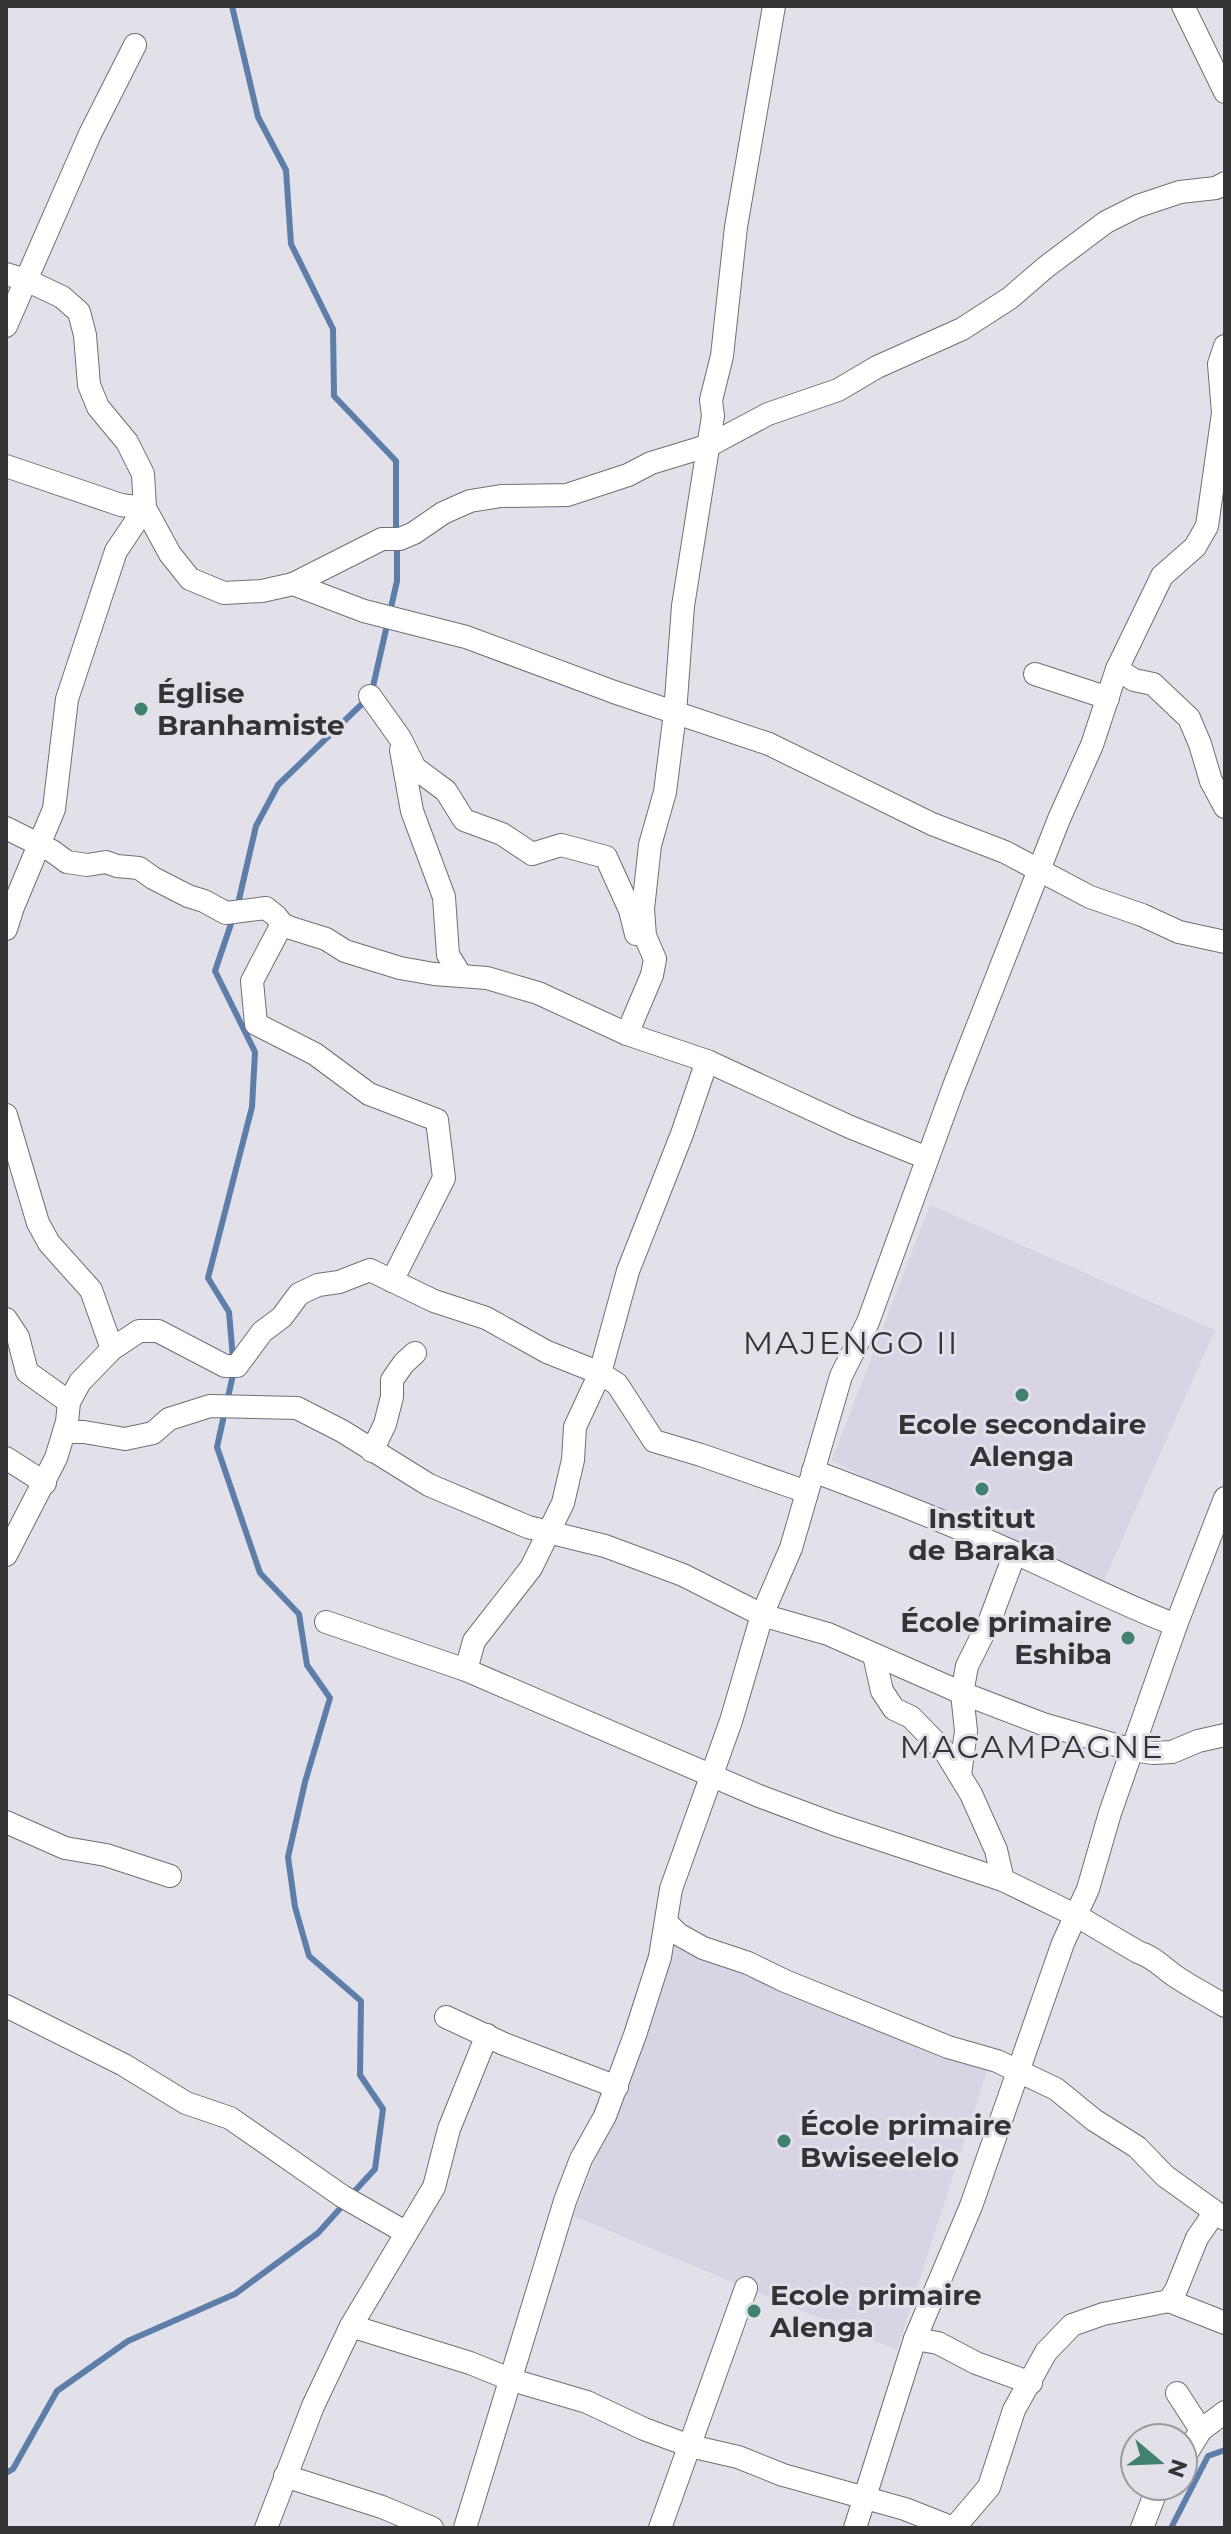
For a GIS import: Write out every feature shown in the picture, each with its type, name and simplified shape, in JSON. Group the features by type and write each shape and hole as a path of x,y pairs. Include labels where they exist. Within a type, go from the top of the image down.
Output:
{"street":[{"path":"627,1034 652,975 655,959 645,936 643,909 650,845 665,792 683,606 710,445 711,400 722,356 736,227 774,6"},
{"path":"1183,6 1225,92"},
{"path":"6,326 16,277 135,45"},
{"path":"16,277 62,297 79,312 85,335 89,385 98,407 127,442 143,474 145,508 170,554 190,579 224,593 262,591 293,584 382,539 400,539 414,533 443,513 470,501 501,496 567,495 628,475 651,463 710,445 768,414 838,390 889,361 962,329 1010,298 1106,222 1138,206 1180,192 1216,188 1225,183"},
{"path":"465,2528 565,2201 581,2159 617,2087 660,1957 671,1889 731,1721 762,1615 791,1548 841,1376 868,1322 927,1158 1039,871 1092,745 1117,669 1162,576 1195,547 1207,526 1220,476 1224,413 1219,364 1225,346"},
{"path":"6,466 121,505 145,508"},
{"path":"6,929 54,809 67,699 116,551 145,508"},
{"path":"293,584 364,611 466,637 769,744 932,824 1005,852 1090,897 1179,932 1225,942"},
{"path":"1117,669 1134,680 1153,684 1189,718 1211,781 1225,807"},
{"path":"1035,674 1108,698"},
{"path":"370,696 400,738 415,768 446,791 464,820 502,834 532,854 561,845 606,857 630,910 640,953 652,975"},
{"path":"400,738 412,811 444,897 448,955 460,974"},
{"path":"6,828 40,844 67,862 87,865 106,862 139,868 153,878 226,913 266,908 282,924 326,939 345,951 400,968 487,978 538,993 627,1034 707,1061 850,1127 927,1158"},
{"path":"282,924 252,981 256,1024 315,1054 369,1094 437,1120 444,1178 392,1281"},
{"path":"466,1670 474,1641 531,1568 563,1503 573,1460 575,1427 600,1373 628,1271 707,1061"},
{"path":"6,1115 38,1223 49,1243 91,1290 112,1349"},
{"path":"6,1555 45,1483 64,1432 69,1402 80,1382 112,1349 139,1331 158,1331 225,1366 237,1366 262,1332 282,1317 299,1294 318,1285 339,1282 370,1270 434,1301 486,1318 547,1352 600,1373 617,1384 654,1441 915,1509 1120,1604 1176,1625"},
{"path":"6,1319 18,1337 27,1372 69,1402"},
{"path":"372,1451 385,1424 392,1397 392,1380 415,1353"},
{"path":"64,1432 125,1439 153,1433 169,1419 210,1406 297,1408 342,1431 429,1485 528,1527 605,1546 683,1575 762,1615 828,1634 962,1693 1043,1724 1133,1750 1172,1752 1198,1741 1225,1735"},
{"path":"6,1458 45,1483"},
{"path":"855,2528 915,2339 971,2206 1063,1943 1077,1916 1176,1625 1225,1498"},
{"path":"960,1775 966,1731 962,1693 967,1666 990,1620 1015,1553"},
{"path":"326,1622 466,1670 834,1824 1003,1880 1162,1963 1173,1974 1225,2006"},
{"path":"874,1655 882,1691 894,1709 911,1717 946,1753 971,1794 996,1850 1003,1880"},
{"path":"6,1822 65,1848 106,1855 170,1876"},
{"path":"666,1922 678,1934 703,1948 748,1963 948,2047 1020,2070 1056,2089 1094,2120 1137,2147 1165,2176 1220,2215 1197,2238 1169,2301"},
{"path":"6,2006 124,2065 186,2103 230,2118 342,2196 405,2232"},
{"path":"446,2017 539,2058 617,2087"},
{"path":"266,2528 313,2406 351,2326 434,2187 449,2129 487,2035"},
{"path":"660,2528 746,2288"},
{"path":"351,2326 587,2402 644,2429 690,2446 738,2457 783,2475 905,2509 954,2528 989,2487 1014,2410 1046,2352 1072,2325 1103,2314 1169,2301 1225,2323"},
{"path":"915,2339 938,2343 976,2363 1031,2383"},
{"path":"1177,2393 1201,2430"},
{"path":"1199,2433 1225,2412"},
{"path":"285,2476 382,2507 432,2528"},
{"path":"1142,2528 1152,2502"}],"shaded area":[{"name":"Ecole secondaire Alenga","path":"930,1205 1215,1330 1096,1599 832,1460"},
{"name":"École primaire Bwiseelelo","path":"672,1942 989,2065 897,2350 573,2216 634,2065"}],"waterway":[{"path":"232,6 258,117 286,170 291,244 333,329 334,396 396,461 396,534"},
{"path":"372,691 397,581 397,545"},
{"path":"237,908 256,826 278,785 366,700"},
{"path":"233,918 215,971 255,1052 252,1107 208,1278 229,1312 233,1359"},
{"path":"234,1370 217,1447 260,1573 299,1614 307,1665 330,1698 305,1782 288,1857 295,1907 309,1956 361,2001 360,2075 383,2109 375,2169 352,2194"},
{"path":"6,2473 13,2469 57,2391 128,2341 235,2294 318,2233 345,2203"},
{"path":"1171,2528 1208,2456 1225,2450"}],"place":[{"name":"Église Branhamiste","path":"141,709"},
{"name":"Ecole secondaire Alenga","path":"1022,1395"},
{"name":"Institut de Baraka","path":"982,1489"},
{"name":"École primaire Eshiba","path":"1128,1638"},
{"name":"École primaire Bwiseelelo","path":"784,2141"},
{"name":"Ecole primaire Alenga","path":"754,2311"}],"district":[{"name":"MAJENGO II","path":"851,1342"},
{"name":"MACAMPAGNE","path":"1032,1746"}]}
